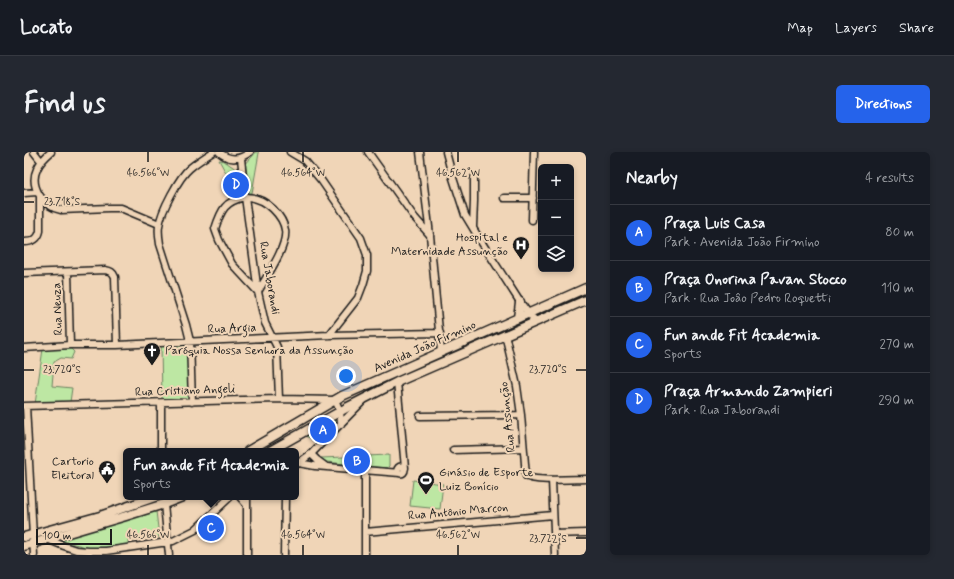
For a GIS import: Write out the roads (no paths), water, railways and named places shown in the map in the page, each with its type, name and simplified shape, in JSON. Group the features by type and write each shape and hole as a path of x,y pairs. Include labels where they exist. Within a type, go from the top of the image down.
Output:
{"main road":[{"name":"Avenida João Firmino","path":"253,448 335,400 586,288"},
{"name":"Avenida João Firmino","path":"275,448 340,411 397,382 586,300"},
{"path":"518,318 520,302"},
{"path":"24,537 100,516 146,500"},
{"path":"24,546 174,500"}],"street":[{"path":"34,152 41,161"},
{"path":"24,242 30,242 38,238 39,235 39,194 35,180 36,170 41,161 51,152"},
{"path":"192,402 190,341 160,244 158,233 159,224 169,200 181,178 190,168 213,152"},
{"path":"219,152 225,157 236,159 242,158 250,152"},
{"path":"290,152 305,161 321,180 361,238 367,255 367,271 361,292 329,335"},
{"path":"368,152 415,218 430,235"},
{"path":"420,152 430,235 441,352"},
{"path":"446,152 448,164 465,215 520,302 535,322"},
{"path":"532,220 534,152"},
{"name":"Rua Jaborandi","path":"242,158 245,197 258,292 265,323 277,347 279,399"},
{"path":"472,227 474,178"},
{"path":"24,193 39,194 50,206 55,209 121,208 159,224"},
{"path":"245,197 257,198 267,204 280,217 286,230 282,249 258,292 232,264 218,240 215,230 224,207 236,199 245,197"},
{"path":"504,198 533,198"},
{"path":"40,221 43,214 50,206"},
{"path":"24,273 105,270 113,273 115,277 117,345"},
{"name":"Rua Neuza","path":"68,272 70,345"},
{"path":"528,314 539,312 586,291"},
{"name":"Rua Argia","path":"24,348 329,335 440,333"},
{"name":"Rua Assunção","path":"505,334 517,386 521,415 525,474 527,478 531,479 552,480"},
{"path":"299,463 365,470 402,471 397,382"},
{"path":"299,462 311,454 367,397"},
{"name":"Rua Cristiano Angeli","path":"25,406 279,399 335,400"},
{"path":"335,400 340,411 340,424"},
{"path":"161,403 161,448"},
{"path":"25,406 34,555"},
{"path":"420,416 521,415"},
{"path":"453,450 523,448"},
{"path":"311,454 327,466"},
{"path":"365,470 365,555"},
{"path":"555,555 552,480 586,479"},
{"path":"47,539 76,550 89,551 106,551 173,541 195,530 227,500"},
{"path":"246,500 247,555"},
{"path":"284,555 285,500"},
{"path":"164,504 168,555"},
{"name":"Rua Antônio Marcon","path":"365,532 553,515"},
{"path":"554,534 586,533"}],"place":[{"name":"Praça Armando Zampieri","path":"236,185"},
{"name":"Hospital e Maternidade Assunção","path":"521,260"},
{"name":"Paróquia Nossa Senhora da Assunção","path":"152,366"},
{"name":"Praça Luis Casa","path":"323,430"},
{"name":"Praça Onorina Pavan Stocco","path":"357,461"},
{"name":"Cartorio Eleitoral","path":"107,484"},
{"name":"Ginásio de Esporte Luiz Bonício","path":"426,495"},
{"name":"Fun ande Fit Academia","path":"211,528"}]}
